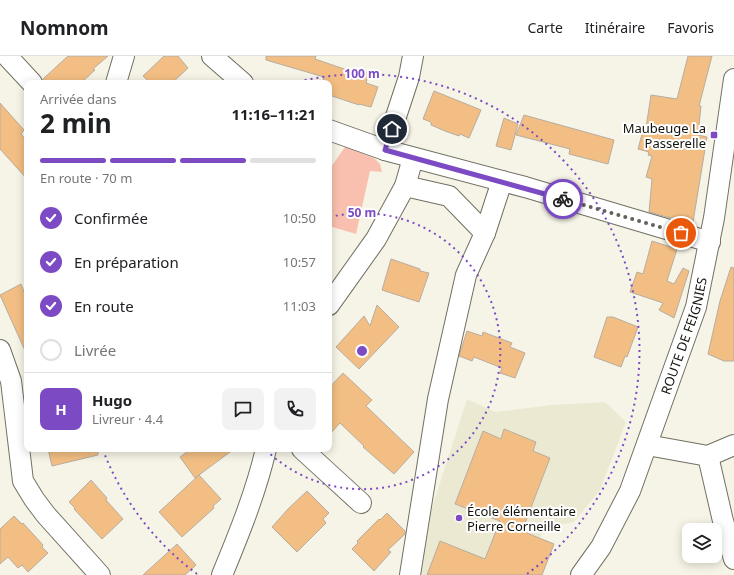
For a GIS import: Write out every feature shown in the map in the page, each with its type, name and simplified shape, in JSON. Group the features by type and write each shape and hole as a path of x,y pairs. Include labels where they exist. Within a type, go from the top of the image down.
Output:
{"street":[{"path":"8,56 29,80"},
{"path":"117,80 124,56"},
{"path":"212,56 240,80"},
{"path":"385,150 409,77 414,56"},
{"name":"ROUTE DE FEIGNIES","path":"581,575 601,547 630,491 696,307 710,242 734,79"},
{"path":"332,131 385,150 502,181 710,242"},
{"path":"332,301 376,239 405,186 413,158"},
{"path":"410,575 438,399 466,275 485,233 502,181"},
{"path":"405,186 449,196 485,233"},
{"path":"0,350 11,381 23,481 34,500 46,515 100,575"},
{"path":"647,445 708,456 734,445"},
{"path":"222,575 240,532 262,467 265,452"},
{"path":"305,452 361,503"},
{"path":"708,456 722,517 734,558"}],"shaded area":[{"path":"345,147 374,158 380,164 382,172 370,171 356,234 332,227 332,166"},
{"path":"467,399 495,412 551,405 605,402 626,422 600,490 574,522 545,528 540,538 554,543 542,575 416,575 422,539"}],"building":[{"path":"68,56 108,56 93,69 95,70 84,80 43,79"},
{"path":"164,56 178,56 188,68 175,80 147,80 143,76"},
{"path":"266,56 316,56 315,59 353,72 354,68 369,73 366,83 378,87 371,107 359,105 332,96 332,80 323,80 324,77 266,60"},
{"path":"688,56 712,56 699,106 701,106 698,135 707,137 693,222 649,212 652,179 646,177 652,156 648,155 649,152 638,149 644,127 646,128 651,95 677,99"},
{"path":"434,91 481,110 469,138 460,134 459,136 445,131 431,125 431,122 423,119"},
{"path":"0,103 24,130 21,134 24,138 24,176 0,149"},
{"path":"524,115 614,140 608,164 569,154 570,149 516,135"},
{"path":"504,118 518,124 511,150 496,146"},
{"path":"652,241 677,249 667,281 674,284 683,268 689,271 674,318 659,310 663,303 630,292 637,272 643,274"},
{"path":"391,259 420,269 420,271 429,273 419,302 382,290"},
{"path":"731,267 734,268 734,361 724,361 708,354 720,301"},
{"path":"21,284 24,292 24,348 0,295"},
{"path":"377,305 399,327 359,369 336,347 364,316 370,326"},
{"path":"607,317 613,317 638,327 627,357 625,356 621,367 594,357"},
{"path":"467,331 482,336 483,332 512,343 510,347 525,353 515,378 500,373 502,368 474,357 472,361 459,356"},
{"path":"343,373 372,400 366,406 414,452 394,474 363,447 364,446 340,423 332,432 332,385"},
{"path":"504,429 536,442 533,451 550,458 522,531 554,544 542,575 427,575 440,541 485,559 500,521 455,504 483,431 501,439"},
{"path":"49,452 98,452 98,455 52,466"},
{"path":"187,452 230,452 195,478 180,457"},
{"path":"199,475 221,499 213,506 214,508 182,537 159,512"},
{"path":"91,480 123,519 102,539 69,502"},
{"path":"307,491 329,513 323,519 326,523 297,552 272,527"},
{"path":"387,513 405,531 405,534 388,550 391,552 374,571 352,549 358,543 357,541"},
{"path":"14,516 22,524 23,523 43,545 42,547 48,553 28,572 22,565 18,568 8,557 0,564 0,529"},
{"path":"177,544 196,565 185,575 143,575"}],"way so far":[{"path":"563,199 681,233"}],"place":[{"name":"Maubeuge La Passerelle","path":"714,135"},
{"name":"École élémentaire Pierre Corneille","path":"459,518"}],"route":[{"path":"392,129 385,150 563,199"}]}
